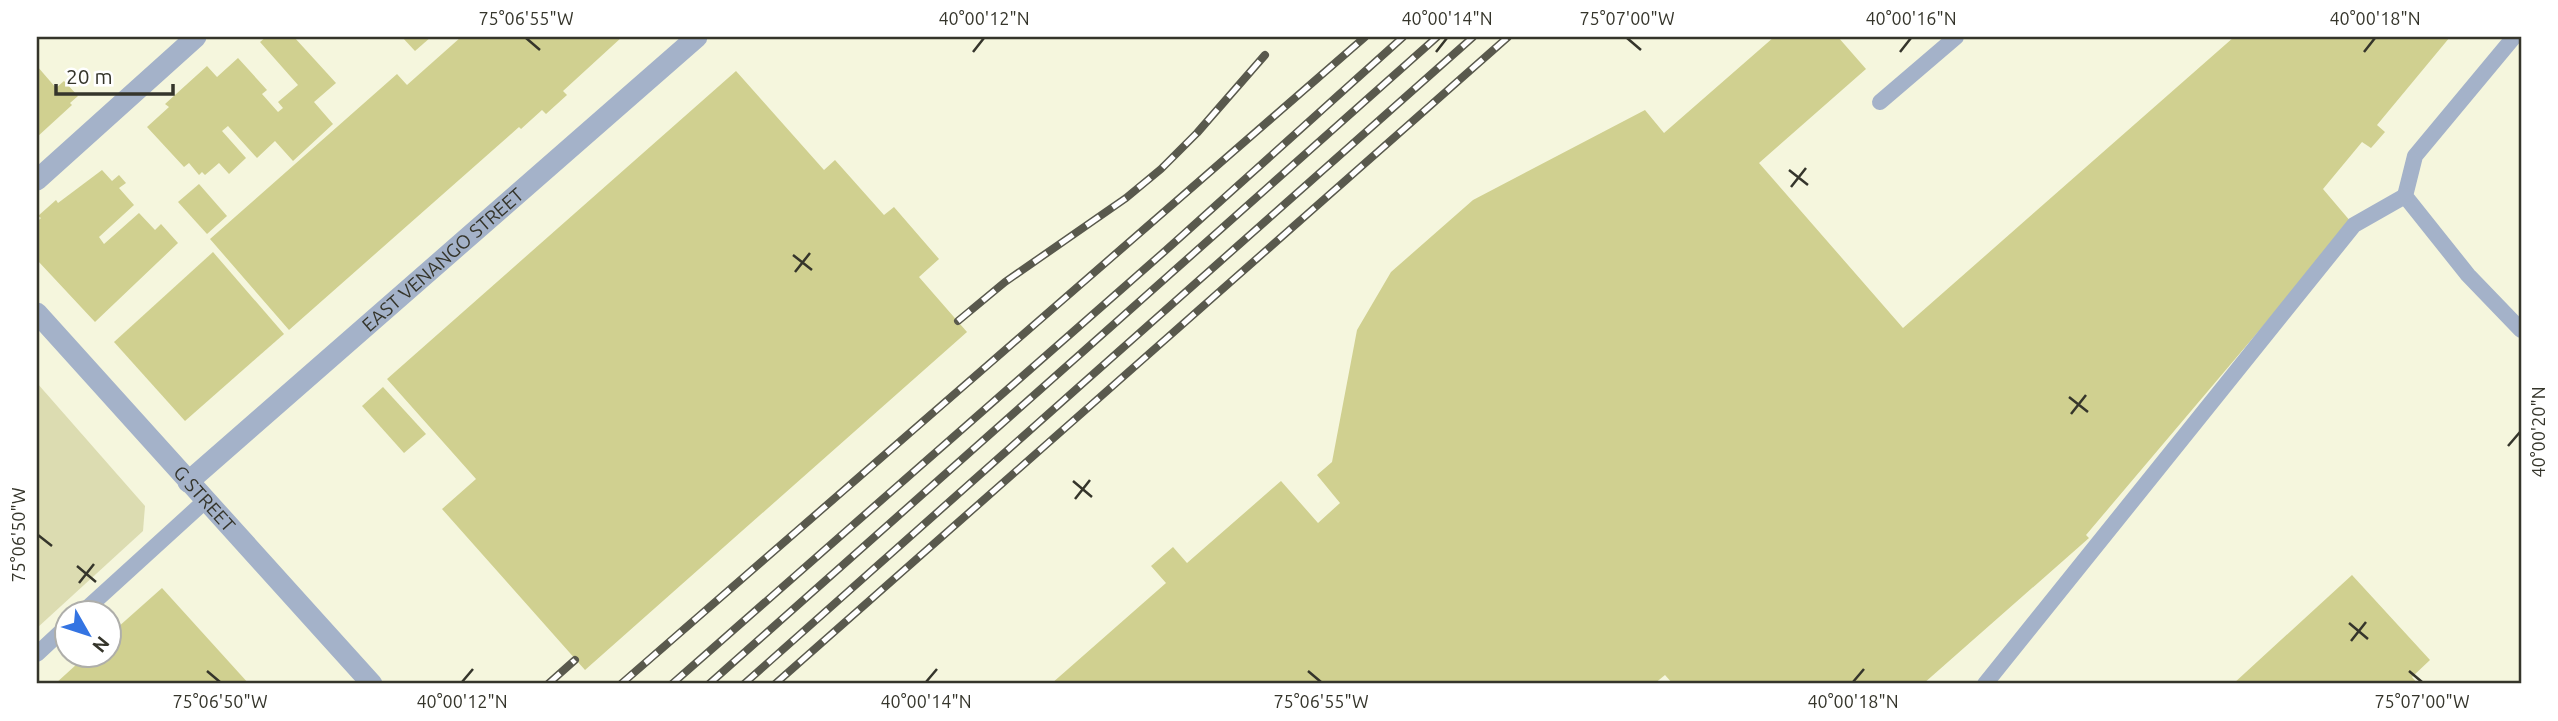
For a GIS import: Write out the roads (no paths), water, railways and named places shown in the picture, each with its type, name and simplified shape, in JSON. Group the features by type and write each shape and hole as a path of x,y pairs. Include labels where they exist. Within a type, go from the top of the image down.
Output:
{"street":[{"path":"37,180 196,37"},
{"name":"EAST VENANGO STREET","path":"188,482 697,37"},
{"name":"G STREET","path":"37,313 372,684"}],"lane":[{"path":"1880,102 1929,63 1956,37"},
{"path":"1985,684 2354,225 2405,196 2415,156 2514,37"},
{"path":"2405,196 2468,275 2521,330"},
{"path":"98,598 205,501"},
{"path":"37,654 52,640"}],"railway":[{"path":"621,684 1365,37"},
{"path":"672,684 1165,251 1403,37"},
{"path":"709,684 1437,37"},
{"path":"744,684 1473,37"},
{"path":"775,684 1508,37"},
{"path":"958,321 1005,282 1126,198 1161,169 1197,133 1265,55"},
{"path":"548,684 575,660"}]}
